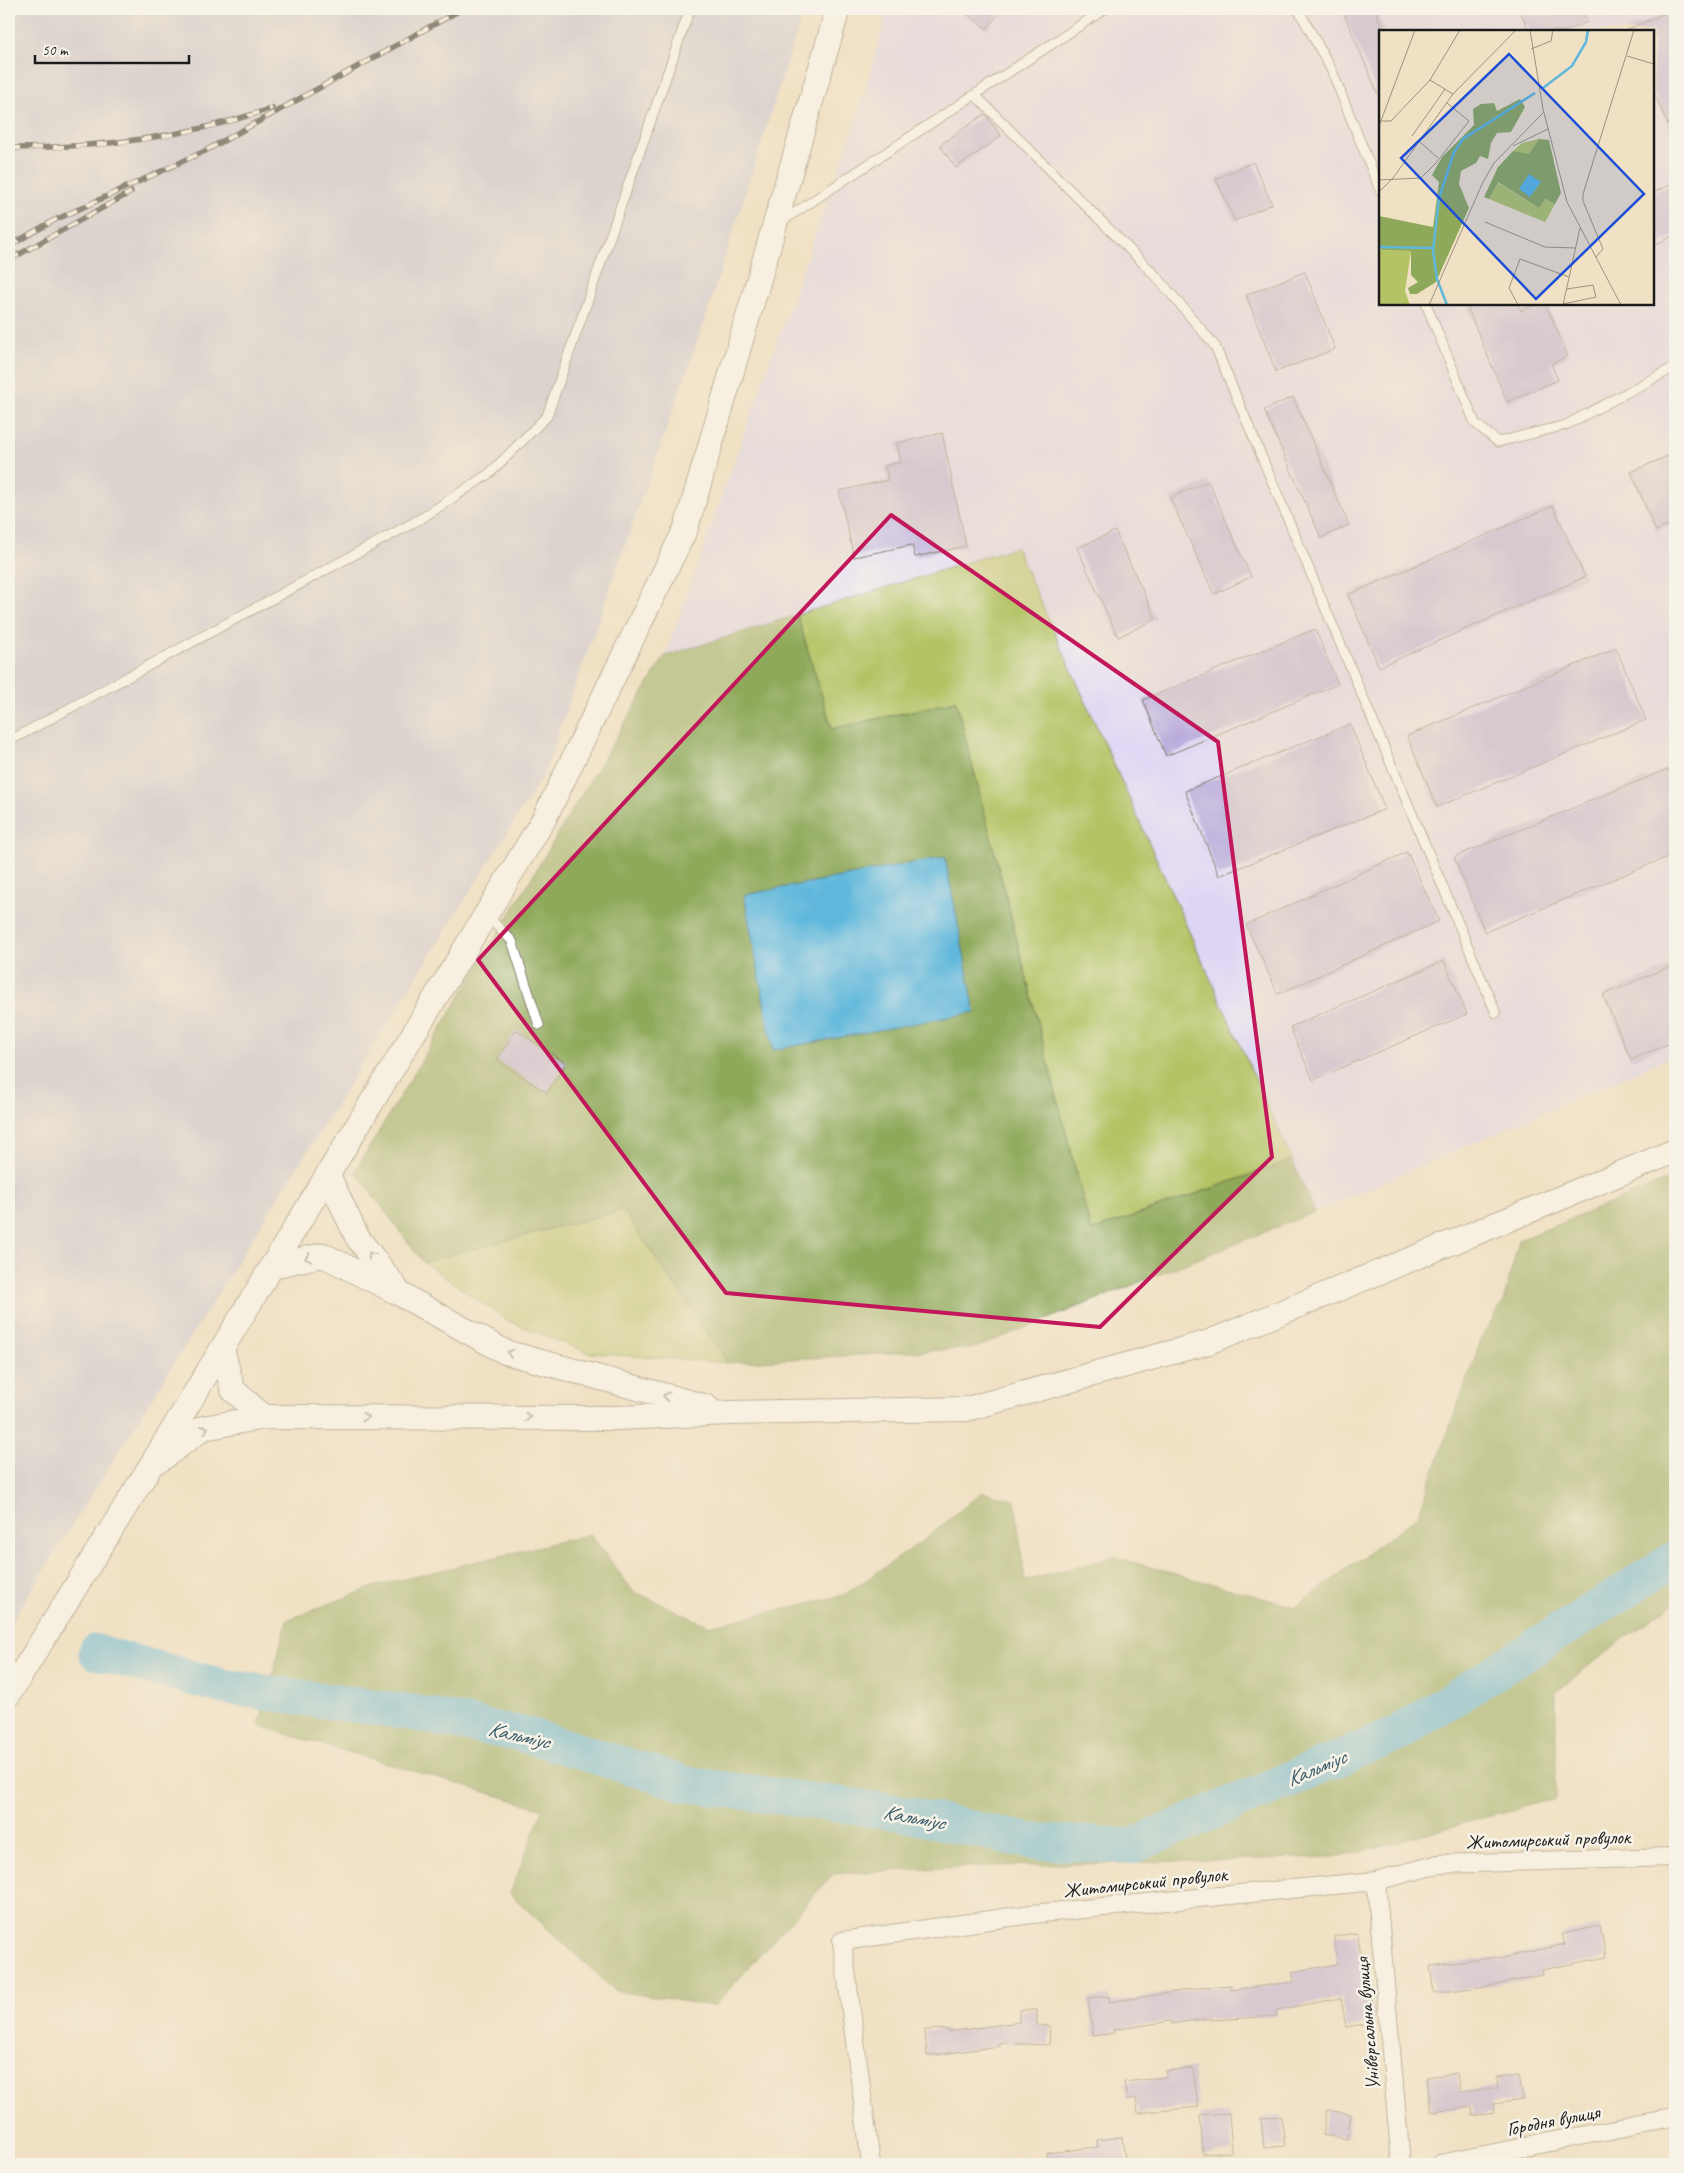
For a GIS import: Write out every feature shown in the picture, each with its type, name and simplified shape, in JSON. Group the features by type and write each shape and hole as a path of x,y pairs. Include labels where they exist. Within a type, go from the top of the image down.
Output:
{"street":[{"path":"9,1694 150,1467 544,819 686,528 838,9"},
{"path":"150,1467 203,1428 264,1416 618,1418 730,1413 967,1409 1200,1345 1675,1151"},
{"path":"328,1175 357,1236 400,1294"},
{"path":"272,1266 323,1255 400,1294 505,1352 730,1413"},
{"path":"222,1349 234,1390 264,1416"},
{"name":"Житомирський провулок","path":"871,2164 842,1941 1032,1914 1376,1881 1439,1864 1672,1857 1675,1860"},
{"name":"Універсальна вулиця","path":"1376,1881 1401,2164"},
{"name":"Городня вулиця","path":"1440,2164 1675,2117"}],"lane":[{"path":"9,741 422,518 490,473 547,416 690,9"},
{"path":"774,226 1105,9"},
{"path":"1298,9 1331,69 1379,188"},
{"path":"975,95 1157,277 1215,346 1496,1013"},
{"path":"1426,305 1474,422 1498,442 1566,425 1675,367"},
{"path":"485,915 512,941 539,1024"}],"highlighted area":[{"path":"891,515 1218,742 1272,1157 1100,1327 726,1293 478,960"}],"shaded area":[{"path":"9,9 804,9 704,323 544,774 9,1626"},
{"path":"888,9 1675,9 1675,1055 1315,1212 1016,548 665,656 859,112"}],"green space":[{"path":"1016,547 1292,1160 1091,1231 956,701 832,729 797,615"},
{"path":"797,615 832,729 956,701 1091,1231 1292,1160 1315,1212 975,1348 728,1363 623,1210 423,1262 355,1171 665,656"},
{"path":"1675,1177 1675,1603 1612,1647 1556,1692 1556,1798 1340,1857 964,1867 833,1874 714,2006 615,1991 510,1894 543,1809 259,1726 287,1620 376,1586 590,1534 633,1591 709,1626 844,1595 927,1538 982,1492 1015,1500 1025,1581 1114,1557 1296,1607 1418,1516 1484,1332 1503,1303 1519,1240"},
{"path":"623,1210 728,1363 590,1353 508,1321 423,1262"}],"water":[{"path":"945,857 975,1012 773,1050 744,895"}],"building":[{"path":"960,9 1002,9 987,29"},
{"path":"1342,9 1375,9 1384,30 1379,30 1379,97"},
{"path":"1519,9 1582,9 1587,22 1568,30 1529,30"},
{"path":"1675,9 1675,141 1654,92 1654,30 1626,30"},
{"path":"985,114 1001,136 956,168 940,145"},
{"path":"1253,162 1272,204 1235,221 1216,179"},
{"path":"1675,182 1675,235 1654,246 1654,192"},
{"path":"1305,272 1335,349 1276,372 1246,295"},
{"path":"1466,305 1518,305 1521,311 1535,305 1546,305 1568,356 1551,364 1558,380 1507,402"},
{"path":"1293,397 1349,525 1321,538 1264,410"},
{"path":"942,433 966,546 915,557 912,545 854,557 839,491 888,480 885,466 901,462 897,443"},
{"path":"1675,453 1675,522 1656,531 1631,472"},
{"path":"1208,481 1251,577 1214,594 1170,498"},
{"path":"1553,506 1585,577 1379,667 1348,595"},
{"path":"1115,531 1156,619 1118,637 1077,548"},
{"path":"1315,629 1338,684 1166,756 1143,700"},
{"path":"1616,648 1646,720 1437,807 1407,736"},
{"path":"1350,724 1385,809 1219,876 1185,791"},
{"path":"1668,769 1675,786 1675,854 1485,932 1454,857"},
{"path":"1407,852 1439,921 1278,994 1246,925"},
{"path":"1444,961 1467,1014 1313,1080 1290,1027"},
{"path":"1675,964 1675,1041 1631,1060 1603,995"},
{"path":"516,1030 566,1063 547,1093 497,1060"},
{"path":"1600,1926 1606,1957 1542,1970 1543,1975 1495,1985 1434,1993 1430,1966 1498,1957 1498,1959 1565,1944 1562,1934"},
{"path":"1357,1933 1364,1991 1370,1990 1375,2022 1346,2027 1341,1998 1276,2010 1277,2016 1211,2020 1211,2018 1171,2024 1171,2021 1113,2030 1114,2033 1093,2036 1088,1998 1109,1996 1110,2002 1206,1987 1231,1985 1231,1990 1294,1982 1292,1972 1337,1964 1334,1936"},
{"path":"1019,2010 1037,2010 1037,2025 1050,2026 1049,2045 999,2043 1000,2046 927,2056 925,2030 948,2029 948,2032 1019,2022"},
{"path":"1193,2068 1198,2107 1138,2113 1136,2098 1127,2099 1124,2082 1167,2077 1166,2071"},
{"path":"1457,2073 1460,2092 1499,2087 1498,2077 1519,2075 1523,2100 1493,2104 1494,2113 1473,2116 1472,2107 1431,2112 1427,2077"},
{"path":"1327,2110 1351,2114 1347,2139 1323,2135"},
{"path":"1229,2113 1232,2152 1203,2154 1200,2115"},
{"path":"1281,2116 1285,2146 1264,2148 1261,2118"},
{"path":"1122,2137 1126,2164 1047,2164 1047,2153 1098,2147 1097,2140"}],"waterway":[{"name":"Кальміус","path":"96,1652 225,1687 408,1712 530,1736 686,1784 895,1812 1029,1841 1132,1846 1397,1734 1675,1559"}],"railway":[{"path":"9,246 53,221 205,151 462,9"},
{"path":"9,148 76,146 175,134 208,127 272,108"},
{"path":"9,260 131,192"}]}
